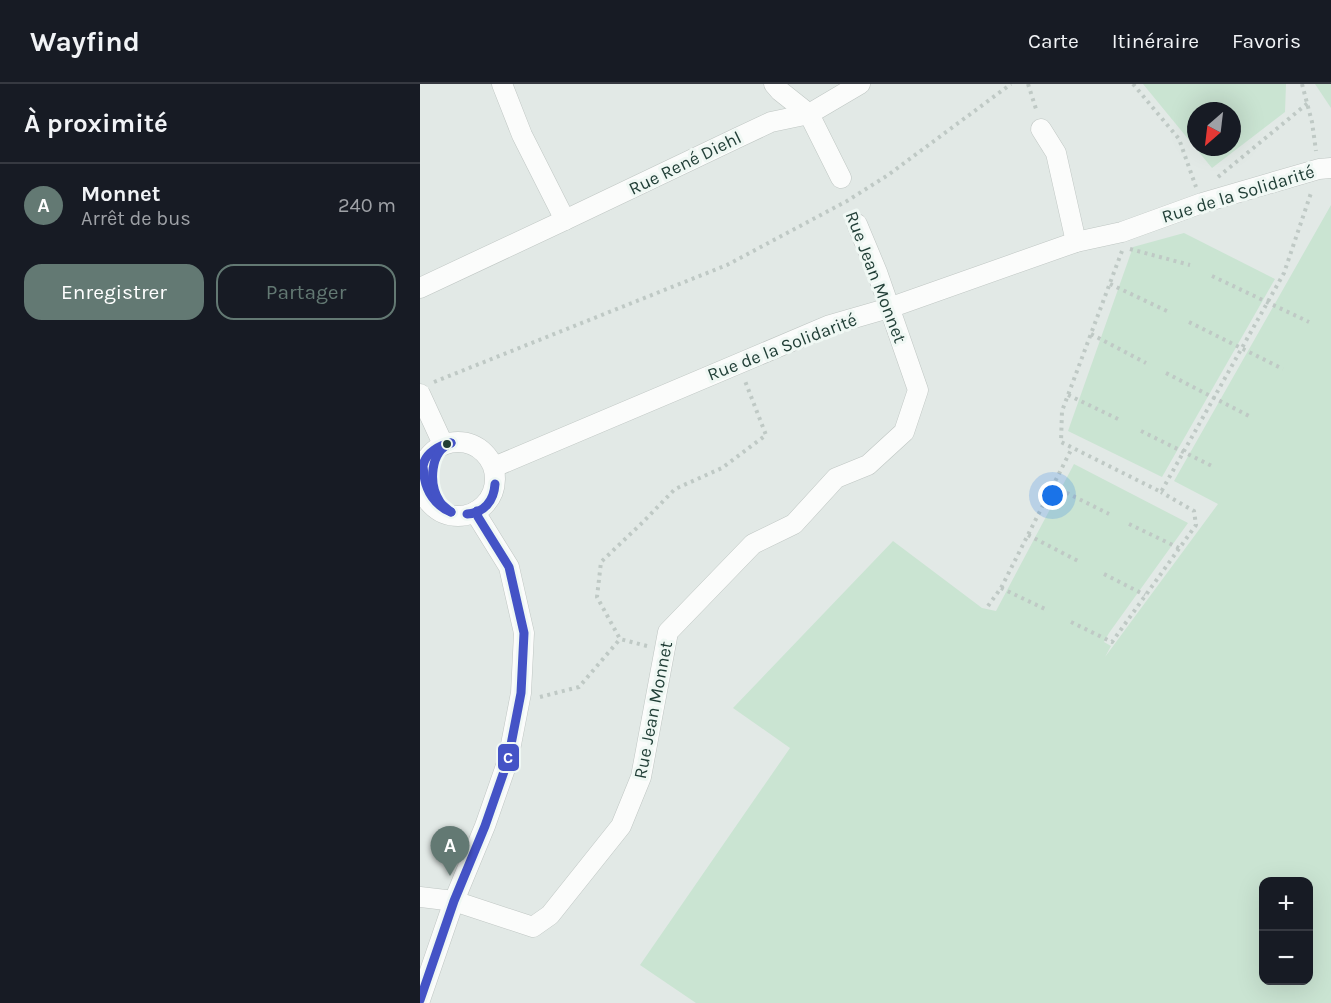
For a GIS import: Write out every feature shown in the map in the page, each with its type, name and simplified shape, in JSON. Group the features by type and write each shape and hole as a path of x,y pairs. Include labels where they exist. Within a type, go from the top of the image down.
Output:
{"street":[{"path":"502,84 522,135 565,220"},
{"path":"774,84 780,92 809,114 841,178"},
{"name":"Rue René Diehl","path":"420,288 771,122 809,114 860,84"},
{"path":"1041,129 1056,153 1076,242"},
{"name":"Rue de la Solidarité","path":"494,467 830,325 889,308 1076,242 1123,240 1202,203 1325,168"},
{"name":"Rue Jean Monnet","path":"454,901 533,927 550,915 621,826 641,777 668,632 753,544 794,525 836,478 868,465 904,432 918,390 877,272 857,224"},
{"path":"425,388 443,444"},
{"path":"455,441 468,442 479,447 494,467 496,479 494,492 487,503 477,511 454,516 443,513 423,500 421,473 425,461 443,444 455,441"},
{"path":"420,1000 454,901 485,826 508,760 519,703 524,633 509,567 478,517 477,511"},
{"path":"420,897 454,901"}],"path":[{"path":"425,388 726,264 847,201 888,175 1011,84"},
{"path":"1028,84 1041,129"},
{"path":"1133,84 1179,139 1202,203"},
{"path":"1161,492 1284,273 1325,168 1302,84"},
{"path":"1216,178 1308,103"},
{"name":"Rue Jean Monnet","path":"847,201 857,224"},
{"path":"1071,622 1112,642 1196,525 1194,511 1061,442 1062,411 1110,284 1123,240 1190,266"},
{"path":"1212,276 1310,322"},
{"path":"1110,284 1171,313"},
{"path":"1189,322 1283,369"},
{"path":"1091,334 1146,363"},
{"path":"665,651 620,639 597,597 601,562 675,489 722,468 766,435 739,363"},
{"path":"1166,373 1249,416"},
{"path":"1068,394 1120,420"},
{"path":"1141,431 1214,467"},
{"path":"988,606 1001,588 1072,447"},
{"path":"1053,486 1109,514"},
{"path":"1129,524 1179,548"},
{"path":"1028,535 1080,562"},
{"path":"1104,574 1145,595"},
{"path":"1001,588 1045,609"},
{"path":"519,703 579,687 620,639"}],"green space":[{"path":"1143,84 1286,84 1285,112 1241,146 1241,102 1187,102 1187,138"},
{"path":"1315,84 1331,84 1331,108"},
{"path":"1202,156 1228,156 1212,168"},
{"path":"1331,205 1331,1003 696,1003 640,965 790,748 733,708 893,541 982,608 996,611 1074,464 1188,523 1109,633 1104,642 1111,646 1105,657 1218,504 1174,481"},
{"path":"1184,233 1275,279 1162,477 1068,431 1133,247"}],"transit line":[{"name":"C","path":"451,443 434,450 424,461 423,466 425,481 432,497 440,506 451,512"},
{"name":"C","path":"451,443 444,447 435,460 433,478 436,495 443,506 451,512"},
{"name":"C","path":"467,514 483,509 487,505 493,496 495,484"},
{"name":"C","path":"420,1000 454,901 485,826 508,760 521,693 524,633 509,567 478,517 477,511"}],"place":[{"name":"Monnet","path":"450,876"}]}
